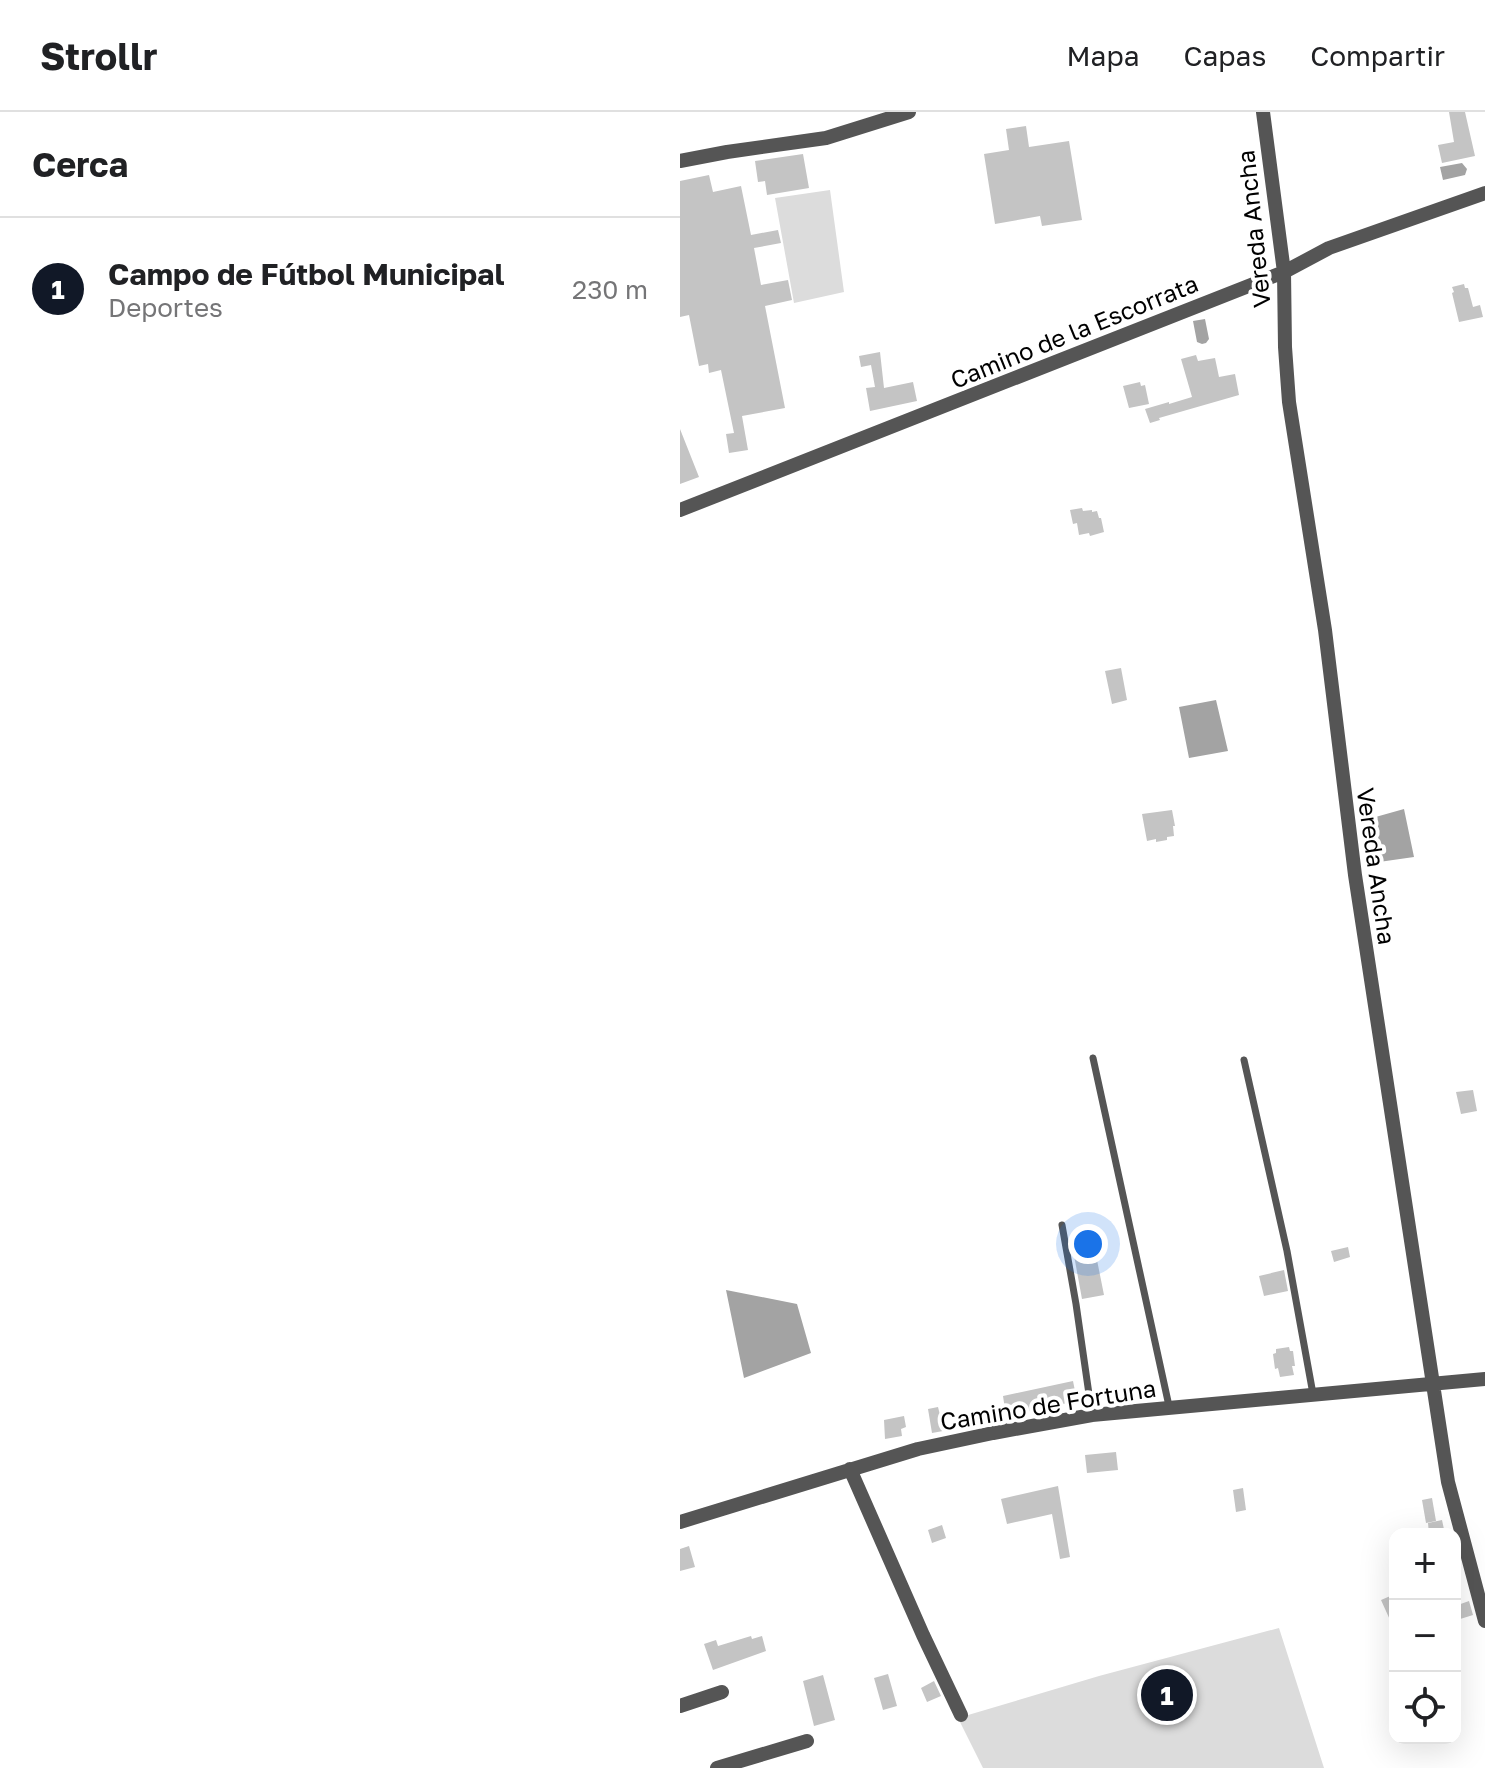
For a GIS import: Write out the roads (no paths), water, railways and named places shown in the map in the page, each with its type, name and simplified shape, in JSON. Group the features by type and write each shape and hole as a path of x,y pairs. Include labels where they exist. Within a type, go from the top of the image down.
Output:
{"street":[{"path":"680,161 826,138 909,112"},
{"name":"Vereda Ancha","path":"1263,112 1284,272 1289,402 1325,630 1355,875 1448,1482 1485,1621"},
{"name":"Camino de la Escorrata","path":"680,510 1284,272 1329,248 1485,193"},
{"name":"Camino de Fortuna","path":"680,1522 918,1449 1092,1415 1485,1379"},
{"path":"850,1469 961,1715"},
{"path":"680,1706 722,1692"},
{"path":"717,1768 807,1741"}],"lane":[{"path":"1093,1058 1169,1406"},
{"path":"1244,1060 1287,1251 1313,1394"},
{"path":"1062,1225 1092,1415"}],"place":[{"name":"Campo de Fútbol Municipal","path":"1167,1695"}]}
